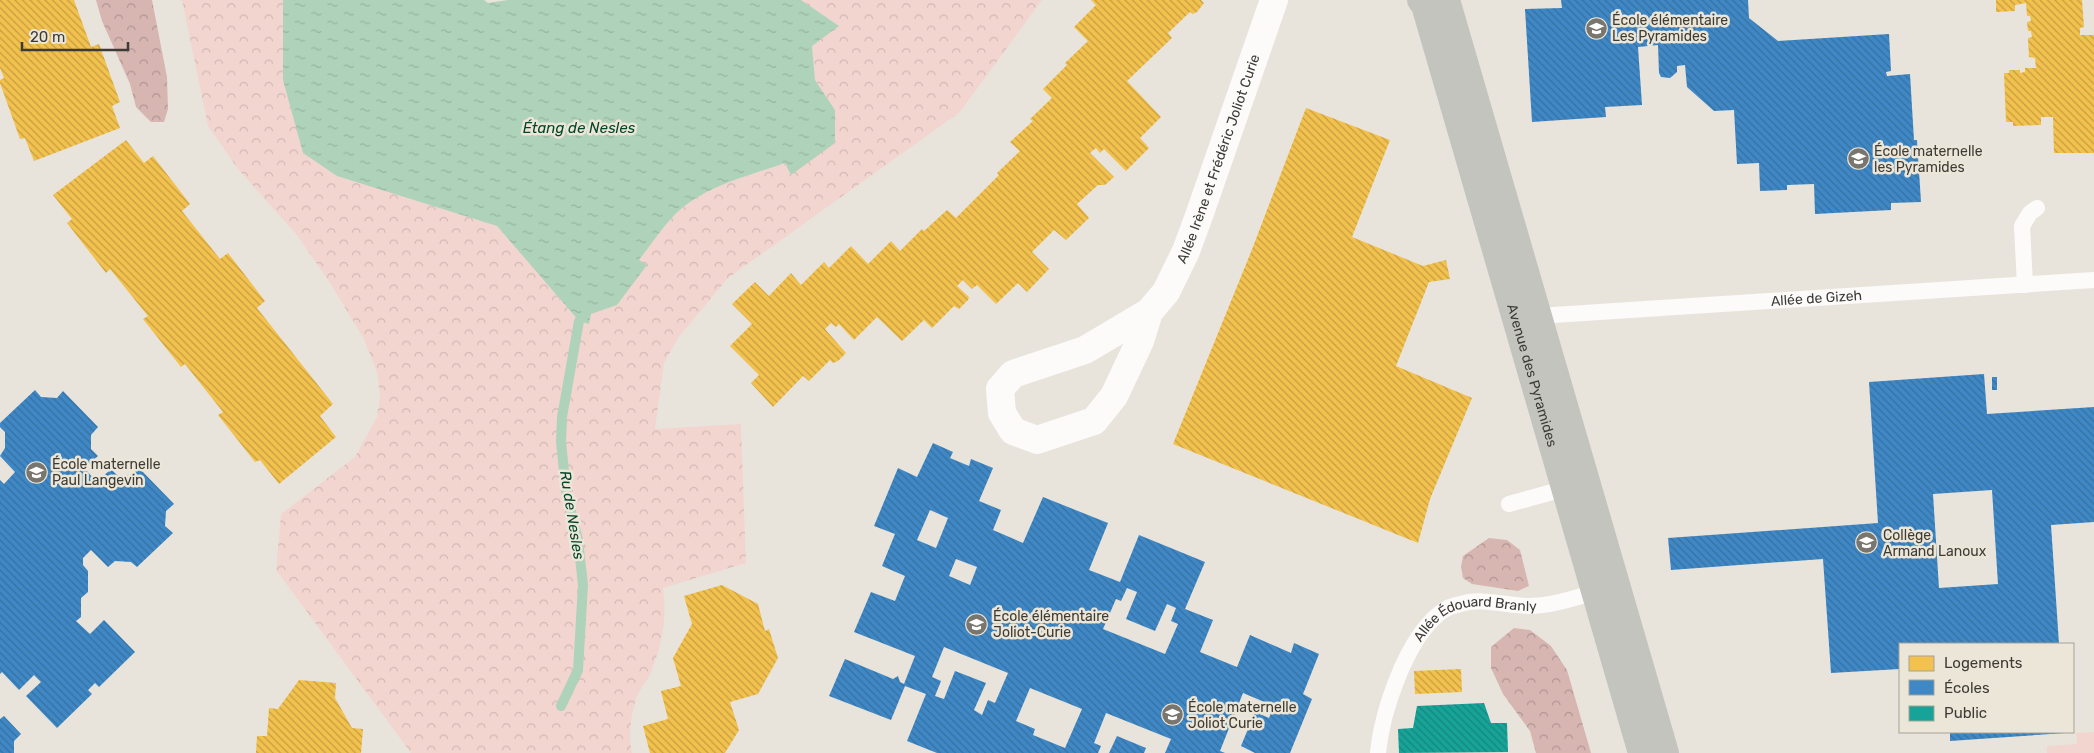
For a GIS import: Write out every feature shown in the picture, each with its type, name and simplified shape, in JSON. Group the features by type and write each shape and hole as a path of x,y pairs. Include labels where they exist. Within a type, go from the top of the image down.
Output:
{"main road":[{"name":"Avenue des Pyramides","path":"1421,0 1425,5 1576,485 1665,753"},
{"name":"Avenue des Pyramides","path":"1446,0 1538,316 1576,485 1596,592 1642,753"}],"street":[{"name":"Allée Irène et Frédéric Joliot Curie","path":"1149,312 1140,341 1114,396 1094,421 1038,440 1012,431 1002,413 1000,388 1013,374 1085,350 1149,312 1166,292 1186,251 1274,0"}],"lane":[{"path":"2026,285 2022,226 2030,212 2037,208"},
{"name":"Allée de Gizeh","path":"1538,316 2094,280"},
{"path":"1509,504 1576,485"},
{"name":"Allée Édouard Branly","path":"1378,753 1379,736 1391,693 1407,657 1426,627 1440,612 1462,603 1484,602 1528,606 1555,604 1596,592"}],"green space":[{"path":"96,0 152,0 167,77 168,109 164,122 151,122 136,107 130,84 102,21"},
{"path":"182,0 283,0 283,80 337,176 497,226 579,321 588,323 590,314 617,305 646,265 639,260 675,214 690,202 712,189 749,175 786,163 791,175 835,110 815,80 812,46 838,26 801,0 1042,0 960,112 728,278 678,338 664,363 655,429 741,424 746,563 663,588 663,630 651,672 637,695 634,705 630,733 632,753 411,753 276,570 281,514 355,457 377,417 380,396 377,372 364,339 330,283 297,235 238,169 208,126"},
{"path":"1489,538 1507,540 1520,550 1529,586 1518,591 1472,584 1463,578 1461,567 1463,556"},
{"path":"1514,628 1530,630 1551,646 1567,670 1591,753 1536,753 1530,731 1503,694 1491,668 1491,647"},
{"path":"2094,732 2094,753 2047,753 2047,746 2077,744 2076,733"}],"water":[{"name":"Étang de Nesles","path":"283,0 484,0 488,3 508,0 801,0 839,26 812,46 815,80 835,110 835,143 791,175 785,163 724,184 690,202 669,221 639,260 647,265 617,305 591,314 589,324 579,321 497,226 337,176 303,153 283,80"}],"building: Logements":[{"path":"0,0 74,0 91,47 99,44 120,102 112,106 120,128 34,161 25,138 20,139 0,83 0,80 4,78 0,68"},
{"path":"1091,0 1201,0 1204,3 1197,12 1193,14 1190,12 1168,33 1172,38 1127,81 1161,117 1140,138 1149,148 1126,171 1104,149 1100,153 1096,148 1090,153 1114,177 1105,185 1098,185 1077,204 1089,218 1066,240 1054,230 1032,252 1049,269 1027,292 1018,283 996,304 977,285 972,289 963,280 957,286 969,297 959,309 954,306 932,328 924,320 902,341 877,317 854,340 839,324 836,327 831,323 825,329 846,353 838,361 833,363 830,360 809,381 803,376 773,407 751,383 759,375 730,346 752,324 732,304 755,282 769,296 791,273 801,285 824,262 829,268 851,246 868,264 891,241 900,251 922,229 924,231 947,210 956,218 1020,151 1010,142 1033,121 1030,119 1052,98 1043,89 1067,65 1065,63 1088,41 1074,27 1096,5"},
{"path":"1996,0 2082,0 2084,27 2080,28 2080,35 2094,35 2094,153 2054,153 2053,117 2041,117 2041,125 2013,126 2013,122 2006,122 2004,73 2009,73 2009,70 2020,70 2020,73 2025,72 2025,68 2036,68 2035,58 2029,57 2028,38 2032,37 2031,31 2028,31 2027,22 2031,21 2030,16 2027,16 2026,3 2015,5 2015,11 1996,12"},
{"path":"1306,108 1390,140 1352,237 1423,266 1446,260 1450,279 1429,282 1396,366 1472,398 1430,499 1418,543 1173,444 1251,252"},
{"path":"126,140 144,163 153,156 190,204 182,211 220,259 228,253 265,301 257,308 333,404 320,416 336,437 279,484 260,460 255,462 218,415 223,412 185,364 181,367 143,319 148,316 110,269 106,273 67,223 72,219 53,195"},
{"path":"722,585 758,604 765,631 769,629 778,658 758,694 730,702 739,730 725,753 650,753 643,726 668,719 661,691 681,686 673,658 692,624 684,596"},
{"path":"1461,669 1462,692 1415,694 1414,671"},
{"path":"299,680 336,683 335,698 352,728 363,729 361,753 256,753 257,736 267,736 269,708 278,709"}],"building: Écoles":[{"path":"1561,0 1748,0 1749,18 1778,41 1889,34 1891,71 1886,72 1887,76 1910,74 1914,140 1917,140 1921,202 1891,203 1891,210 1815,214 1814,184 1787,185 1787,190 1760,191 1759,163 1737,164 1734,110 1714,111 1687,87 1685,65 1677,66 1677,72 1670,78 1661,77 1659,73 1658,45 1638,47 1642,105 1605,107 1606,117 1532,122 1525,9 1562,8"},
{"path":"1984,374 1987,414 2094,407 2094,522 2051,525 2059,643 1899,643 1899,669 1831,673 1823,559 1671,570 1668,538 1878,523 1869,382","holes":["1992,490 1998,584 1939,588 1933,494"]},
{"path":"1992,377 1997,377 1997,390 1992,390"},
{"path":"35,390 41,397 57,398 63,391 98,427 91,435 91,449 98,456 84,468 97,482 111,469 117,475 131,476 139,468 174,504 166,511 165,526 173,533 137,567 131,562 115,561 108,567 91,550 83,558 83,565 88,571 88,592 81,598 81,617 76,621 90,634 104,620 135,652 99,687 95,683 88,690 92,694 57,728 26,696 41,682 34,675 19,690 2,672 0,674 0,480 4,484 15,472 0,456 5,448 5,432 0,427 0,423"},
{"path":"933,443 953,452 950,458 969,466 971,459 993,468 979,501 1001,510 993,530 1023,543 1043,497 1108,523 1089,570 1120,582 1139,535 1205,562 1185,609 1213,620 1200,652 1237,667 1250,635 1291,653 1294,643 1319,654 1303,694 1312,699 1290,753 1255,753 1241,746 1255,712 1269,718 1274,706 1243,693 1220,751 1225,753 1165,753 1171,739 1106,713 1094,743 1101,746 1098,753 937,753 907,741 926,694 905,686 891,720 829,696 845,659 893,679 898,676 900,682 904,684 915,656 854,632 871,592 895,601 905,576 882,566 895,534 874,526 898,468 917,477","holes":["930,510 948,518 936,548 917,540","956,559 977,567 970,585 949,576","1127,588 1137,592 1126,619 1155,631 1167,604 1176,608 1171,621 1178,624 1165,654 1103,629 1116,599 1121,601","944,647 1008,673 995,703 988,700 982,715 974,710 986,683 955,671 944,699 935,696 941,681 932,677","1030,688 1082,709 1065,748 1033,735 1035,729 1016,721"]},
{"path":"4,716 21,734 14,741 14,753 0,753 0,719"},
{"path":"1950,733 2065,733 1950,741"},
{"path":"1117,736 1146,748 1144,753 1109,753"}],"building: Public":[{"path":"1484,703 1491,723 1507,723 1508,752 1399,753 1398,729 1413,728 1417,706"}],"waterway":[{"name":"Ru de Nesles","path":"561,706 578,670 583,585 578,540 566,491 561,442 562,417 579,321"}],"place":[{"name":"École élémentaire Les Pyramides","path":"1596,28"},
{"name":"École maternelle les Pyramides","path":"1858,159"},
{"name":"École maternelle Paul Langevin","path":"36,472"},
{"name":"Collège Armand Lanoux","path":"1867,543"},
{"name":"École élémentaire Joliot-Curie","path":"977,624"},
{"name":"École maternelle Joliot Curie","path":"1172,715"}]}
